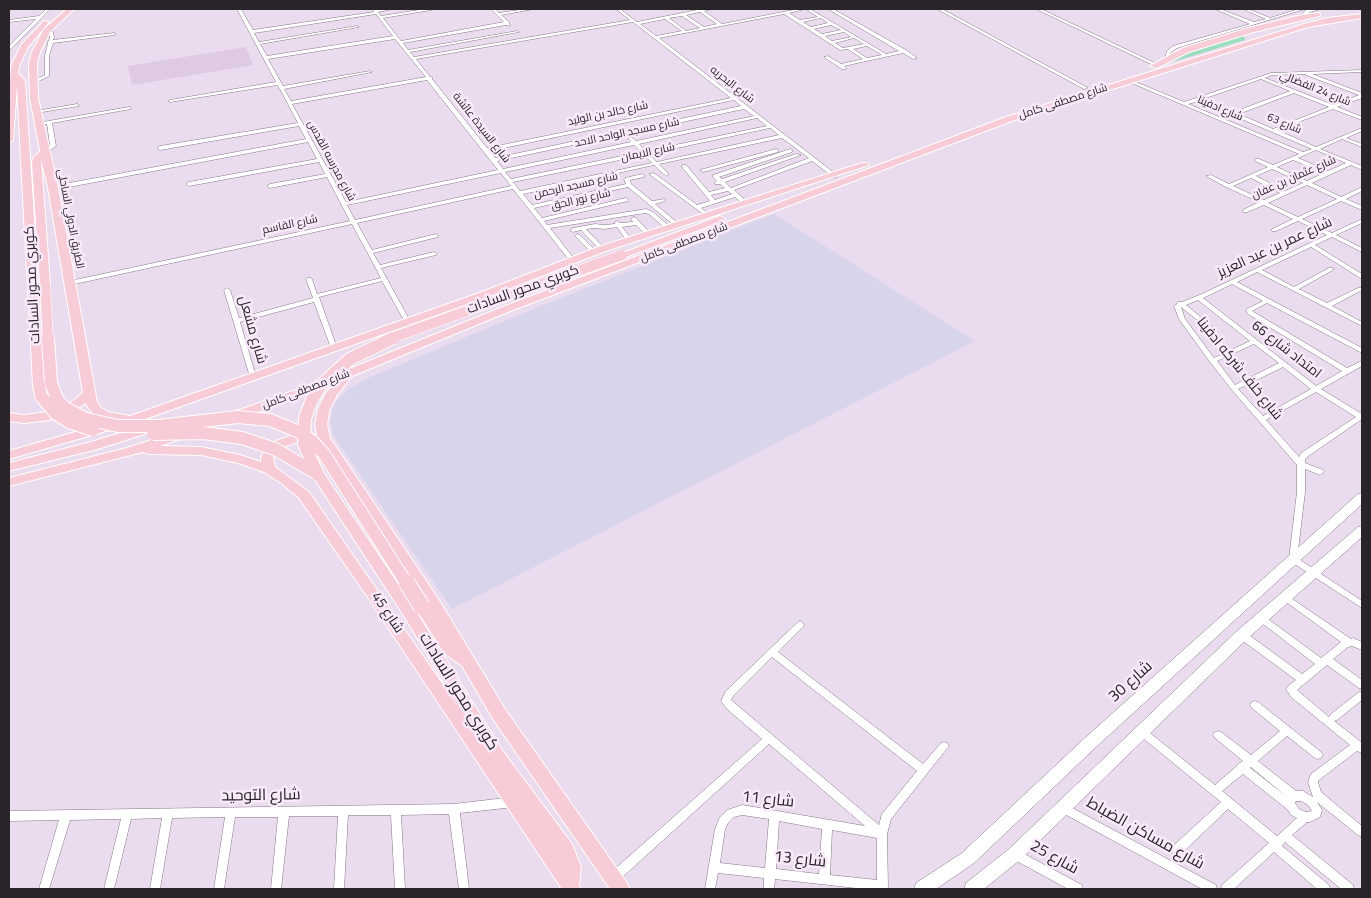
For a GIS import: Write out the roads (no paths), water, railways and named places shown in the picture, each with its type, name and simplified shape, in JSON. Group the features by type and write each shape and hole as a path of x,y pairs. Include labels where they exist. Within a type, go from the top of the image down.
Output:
{"main road":[{"path":"9,140 12,73 30,39 47,20 61,9"},
{"name":"الطريق الدولي الساحلى","path":"71,9 47,31 36,52 33,82 36,112 44,123 44,152 53,188 91,403 97,411 105,415 130,420"},
{"name":"شارع مصطفى كامل","path":"9,454 130,420 253,378 483,295 598,250 835,176 1020,108 1157,65 1186,50 1237,34 1267,22 1304,11 1362,9"},
{"name":"شارع مصطفى كامل","path":"9,482 126,452 249,411 352,372 509,308 1009,119 1319,22 1362,16"},
{"path":"1267,22 1270,30 1285,33"},
{"path":"1237,34 1252,36 1256,40 1255,42"},
{"name":"كوبري محور السادات","path":"12,73 18,76 21,81 39,286 51,383 57,399 71,412 96,422 131,427 158,426 216,418 249,417 280,423 305,436 318,447 328,460 415,609 496,754 566,850 572,867 571,888"},
{"name":"كوبري محور السادات","path":"44,152 37,158 36,163 39,391 49,408 61,418 78,425 109,432 141,434 203,433 242,438 275,449 318,475"},
{"name":"كوبري محور السادات","path":"469,663 449,649 415,609 318,475 304,444 305,418 320,386 350,359 385,341 763,204 779,197 784,192"},
{"path":"543,272 538,280 543,286 553,289 565,287"},
{"path":"483,295 496,292 508,295 513,301 509,308"},
{"path":"352,372 337,386 327,401 321,424 324,438 432,601 499,714 617,884"},
{"path":"9,417 24,419 49,416 74,406 90,394"},
{"name":"كوبري محور السادات","path":"9,467 94,446 158,426"},
{"path":"269,469 267,457 280,444 295,438 324,438"},
{"name":"شارع 45","path":"126,452 157,450 201,451 240,459 269,469 304,494 374,594 571,888"}],"street":[{"path":"9,48 48,9"},
{"name":"شارع مدرسه القدس","path":"239,9 407,321"},
{"path":"377,12 387,9"},
{"path":"251,32 377,12 431,9"},
{"path":"493,9 523,39"},
{"path":"498,14 532,9"},
{"name":"شارع البحريه","path":"618,9 782,136 790,148 835,176"},
{"path":"413,58 710,9"},
{"path":"764,9 773,15"},
{"path":"655,38 804,9"},
{"path":"808,9 885,56"},
{"path":"830,9 916,58"},
{"path":"939,9 1086,88"},
{"path":"1038,9 1157,65"},
{"path":"1217,9 1252,23"},
{"path":"1245,9 1267,22"},
{"path":"1304,11 1318,9"},
{"path":"699,10 721,25"},
{"path":"787,11 799,22 843,49 868,45"},
{"name":"شارع السيدة عائشة","path":"377,12 572,260"},
{"path":"682,14 704,28"},
{"path":"9,21 39,17"},
{"path":"665,17 685,32"},
{"path":"799,22 822,17"},
{"path":"810,29 847,18"},
{"path":"1166,60 1169,51 1175,47 1252,23 1267,22"},
{"path":"265,58 508,23"},
{"path":"258,43 358,27"},
{"path":"33,82 47,76 46,66 52,35 47,31"},
{"path":"821,36 844,31"},
{"path":"408,51 516,32"},
{"path":"50,42 114,34"},
{"path":"832,42 855,37"},
{"path":"850,49 867,60"},
{"path":"826,57 842,67 904,51"},
{"path":"170,101 370,72"},
{"path":"1303,72 1362,96"},
{"path":"1350,72 1362,76"},
{"path":"1184,104 1260,77 1278,73 1362,72"},
{"name":"شارع 24 الفضالي","path":"1260,77 1362,119"},
{"path":"289,103 430,78"},
{"name":"شارع ادفينا","path":"1130,81 1303,154"},
{"path":"1234,114 1294,92"},
{"path":"1274,130 1362,96"},
{"name":"شارع خالد بن الوليد","path":"486,150 734,99"},
{"name":"شارع 63","path":"1199,99 1362,168"},
{"path":"36,112 77,104"},
{"path":"494,160 745,107"},
{"path":"44,123 129,108"},
{"name":"شارع مسجد الواحد الاحد","path":"343,204 757,116"},
{"path":"616,123 666,174"},
{"path":"160,148 300,124"},
{"path":"510,181 770,127"},
{"path":"1228,186 1362,129"},
{"name":"شارع الايمان","path":"520,193 782,136"},
{"path":"1343,138 1362,146"},
{"path":"53,188 308,140"},
{"path":"790,148 798,155 810,160"},
{"path":"790,148 752,164 715,176 708,175 701,168 790,148"},
{"path":"718,182 798,155"},
{"path":"1293,158 1328,173"},
{"path":"189,184 321,160"},
{"path":"707,194 729,190 810,160"},
{"path":"1257,160 1362,208"},
{"name":"شارع عثمان بن عفان","path":"1245,211 1351,163"},
{"path":"752,164 770,175"},
{"path":"684,166 714,202"},
{"path":"652,174 707,215"},
{"path":"270,186 328,175"},
{"name":"شارع مسجد الرحمن","path":"531,207 627,185 626,180 642,176"},
{"path":"715,176 718,182 745,204"},
{"path":"1209,176 1362,250"},
{"path":"1250,176 1285,193"},
{"path":"627,185 653,204 672,226"},
{"name":"شارع القاسم","path":"70,283 515,187"},
{"path":"1274,230 1362,189"},
{"path":"697,208 736,196"},
{"name":"شارع نور الحق","path":"541,220 626,200"},
{"path":"574,230 663,200"},
{"path":"632,212 637,223 648,234"},
{"path":"632,212 650,212 672,226"},
{"path":"614,216 618,226 629,240"},
{"name":"شارع عمر بن عبد العزيز","path":"1198,297 1362,221"},
{"path":"546,227 588,224 618,226 637,223"},
{"path":"582,228 598,250"},
{"path":"369,252 436,236"},
{"path":"578,236 598,250"},
{"path":"1311,245 1362,277"},
{"path":"386,248 394,263"},
{"path":"377,267 434,254"},
{"path":"1257,270 1362,324"},
{"path":"1294,289 1331,270"},
{"path":"309,279 334,348"},
{"path":"236,322 315,297 384,279"},
{"path":"1232,282 1362,351"},
{"path":"1326,306 1360,289"},
{"name":"شارع مشعل","path":"227,290 253,378"},
{"name":"شارع خلف شركه ادفينا","path":"1198,297 1180,303 1177,307 1182,319 1234,388 1301,464"},
{"name":"امتداد شارع 66","path":"1198,297 1316,389 1362,416"},
{"path":"1267,300 1249,310 1250,313 1348,371"},
{"path":"1180,303 1213,330"},
{"path":"1212,361 1254,341"},
{"path":"1263,419 1362,363"},
{"path":"1234,388 1283,364"},
{"path":"1362,416 1304,455 1301,464 1301,492 1293,559 1362,605"},
{"path":"1301,464 1320,472"},
{"name":"شارع 30","path":"922,889 968,858 1091,742 1362,497"},
{"path":"972,889 1014,854 1063,808 1242,635 1362,530"},
{"path":"1285,597 1347,643 1362,646"},
{"path":"1261,618 1362,685"},
{"path":"800,625 729,694 726,701 768,739 882,834"},
{"path":"1242,635 1302,679"},
{"path":"1347,643 1292,687 1292,691 1360,747 1315,777 1313,782 1318,795 1362,832"},
{"path":"772,652 924,771"},
{"path":"1334,717 1362,695"},
{"path":"1255,705 1318,755"},
{"path":"1215,792 1287,731"},
{"path":"1142,732 1279,842 1350,889"},
{"path":"1218,735 1246,764 1305,817"},
{"path":"617,884 768,739"},
{"path":"883,887 882,834 886,817 944,746"},
{"path":"1226,889 1305,817 1316,814 1315,806 1303,796 1294,796 1246,764"},
{"path":"1292,807 1290,800 1294,796"},
{"name":"شارع التوحيد","path":"9,816 454,809 514,802"},
{"path":"1177,850 1228,802"},
{"name":"شارع مساكن الضباط","path":"1063,808 1212,889"},
{"path":"396,809 400,889"},
{"path":"454,809 464,889"},
{"path":"339,889 343,810"},
{"name":"شارع 11","path":"710,889 720,829 724,820 731,813 742,810 882,834"},
{"path":"276,889 284,811"},
{"path":"219,889 231,812"},
{"path":"155,889 168,813"},
{"path":"44,889 66,814"},
{"path":"109,889 127,814"},
{"path":"769,889 774,816"},
{"path":"824,879 827,825"},
{"path":"1279,842 1326,889 1337,879"},
{"name":"شارع 25","path":"1014,854 1078,889"},
{"name":"شارع 13","path":"714,867 883,887"}]}
